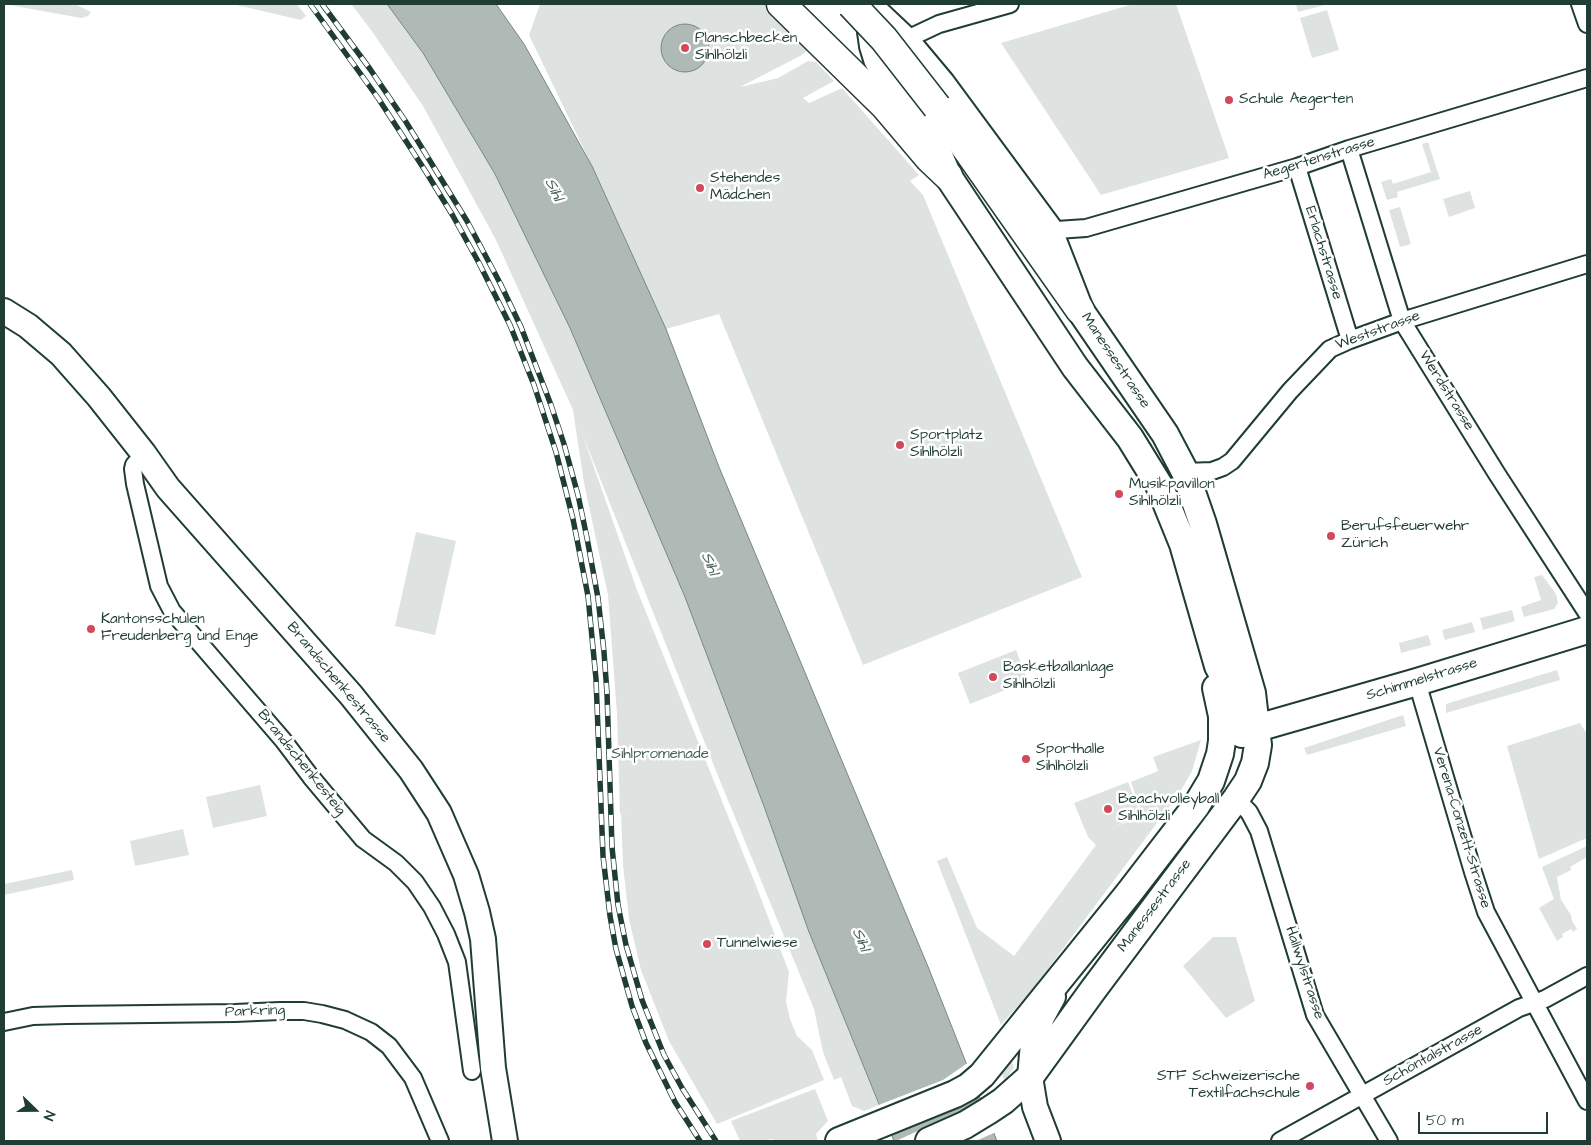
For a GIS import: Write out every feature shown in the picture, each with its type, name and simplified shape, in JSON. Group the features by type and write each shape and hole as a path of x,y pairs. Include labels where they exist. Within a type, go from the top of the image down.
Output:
{"highway":[{"path":"781,4 885,106 929,158 948,176"},
{"path":"864,6 884,39 937,108 1080,310"}],"main road":[{"name":"Manessestrasse","path":"864,6 873,46 890,85 936,148 948,176 1075,366 1130,438 1154,477 1183,544 1218,666 1229,686 1239,715 1244,721 1257,728"},
{"name":"Manessestrasse","path":"864,6 905,40 941,83 1048,228 1080,310 1165,434 1185,472 1203,524 1252,693 1258,745 1255,764 1248,781 1236,799 1092,990 1030,1076 989,1111 929,1141"},
{"name":"Schimmelstrasse","path":"1257,728 1587,630"},
{"name":"Manessestrasse","path":"839,1141 956,1094 968,1087 982,1075 1129,893 1196,806 1211,781 1220,754 1222,741 1222,716 1216,688 1218,666"},
{"path":"1222,741 1257,728"}],"street":[{"path":"905,40 939,24 1010,4"},
{"path":"1580,4 1587,24"},
{"name":"Aegertenstrasse","path":"1048,228 1057,230 1086,228 1296,167 1349,149 1587,78"},
{"name":"Werdstrasse","path":"1349,149 1402,321 1497,474 1587,613"},
{"name":"Erlachstrasse","path":"1296,167 1350,340"},
{"name":"Weststrasse","path":"1185,472 1212,471 1232,461 1290,391 1330,349 1402,321 1587,264"},
{"name":"Brandschenkestrasse","path":"4,311 28,326 61,354 107,406 168,488 351,695 411,770 439,813 466,875 479,921 484,947 493,1068 505,1141"},
{"name":"Brandschenkesteig","path":"144,454 134,465 135,484 159,586 172,611 283,740 363,839 396,863 415,882 432,907 446,934 457,962 472,1071"},
{"name":"Verena-Conzett-Strasse","path":"1417,682 1472,872 1486,912 1587,1101"},
{"name":"Hallwylstrasse","path":"1236,799 1250,812 1259,831 1316,1015 1389,1141"},
{"name":"Manessestrasse","path":"1030,1076 1033,1043 1036,1034 1042,1017 1066,971"},
{"name":"Schöntalstrasse","path":"1280,1141 1519,1008 1545,999 1587,976"},
{"name":"Parkring","path":"4,1022 16,1018 50,1016 280,1011 304,1011 345,1020 371,1032 389,1046 413,1078 440,1141"},
{"path":"1030,1076 1035,1107 1048,1141"}],"green space":[{"path":"4,4 75,4 91,12 88,16 81,18"},
{"path":"232,4 297,4 306,16 301,20"},
{"name":"Sihlpromenade","path":"351,4 387,4 423,53 495,174 570,328 685,597 809,932 879,1105 864,1111 852,1106 841,1077 834,1080 823,1052 814,1009 718,776 582,433 637,590 789,972 786,1002 790,1019 797,1036 812,1050 824,1080 717,1124 669,1041 641,970 629,919 623,865 621,814 625,812 620,814 617,714 608,595 584,483 573,410 496,240 423,106"},
{"name":"Sportplatz Sihlhölzli","path":"540,4 772,4 814,45 802,55 740,87 778,78 808,61 816,62 834,81 803,98 809,103 842,88 919,175 910,181 923,195 1082,577 863,665 719,314 666,329 592,166 529,35"},
{"path":"1133,4 1176,4 1229,158 1101,195 1001,43"},
{"path":"1296,4 1324,4 1325,5 1298,12"},
{"path":"1327,10 1339,50 1312,58 1300,18"},
{"path":"1428,142 1440,179 1397,192 1398,197 1387,200 1381,182 1391,179 1393,184 1431,172 1422,144"},
{"path":"1470,191 1475,208 1449,217 1443,199"},
{"path":"1400,207 1411,244 1400,247 1389,210"},
{"path":"416,532 456,541 435,635 395,626"},
{"path":"1542,575 1556,594 1558,603 1554,609 1524,617 1521,607 1541,600 1534,577"},
{"path":"1512,610 1515,621 1483,630 1480,618"},
{"path":"1472,622 1475,632 1445,640 1442,630"},
{"path":"1428,635 1431,645 1401,653 1399,643"},
{"name":"Basketballanlage Sihlhölzli","path":"1016,650 1028,681 970,704 958,673"},
{"path":"1557,670 1560,680 1446,713 1446,704"},
{"path":"1403,715 1406,726 1307,755 1304,748"},
{"path":"1580,723 1587,734 1587,838 1539,859 1507,746"},
{"path":"1201,740 1192,771 1180,792 1033,989 1001,1025 937,861 947,857 977,928 1014,956 1096,845 1088,837 1074,803 1128,782 1141,816 1113,827 1143,817 1131,782 1158,771 1153,757"},
{"path":"260,785 267,816 213,828 206,797"},
{"path":"183,829 189,855 135,866 130,841"},
{"path":"1587,846 1587,857 1570,867 1571,870 1557,877 1561,900 1571,915 1577,929 1573,932 1571,929 1562,934 1563,937 1557,941 1539,908 1554,899 1542,867"},
{"path":"72,870 74,880 4,895 4,884"},
{"path":"1213,937 1236,937 1255,1001 1226,1018 1183,966"},
{"path":"1009,1056 1014,1067 1005,1081 997,1065"},
{"path":"815,1089 828,1121 816,1134 818,1141 775,1141 772,1139 740,1141 731,1121"}],"water":[{"name":"Sihl","path":"387,4 496,4 524,44 592,166 666,329 719,467 929,969 997,1141 894,1141 809,932 685,597 570,328 495,174 423,53"},
{"name":"Planschbecken Sihlhölzli","path":"685,24 694,26 702,31 707,39 709,48 707,57 702,65 694,70 685,72 676,70 668,65 663,57 661,48 663,39 668,31 676,26"}],"pier":[{"path":"969,1062 982,1095 887,1132 876,1106 943,1080"},
{"path":"983,1097 996,1132 976,1141 896,1141 963,1110"}],"railway":[{"path":"310,4 378,98 453,216 510,325 534,385 556,452 573,519 588,596 596,679 603,856 616,949 632,1006 646,1043 675,1102 700,1141"},
{"path":"322,4 406,122 467,221 521,327 551,405 578,495 598,598 607,693 612,847 618,905 626,945 642,1000 664,1055 682,1088 716,1141"}],"place":[{"name":"Planschbecken Sihlhölzli","path":"685,48"},
{"name":"Schule Aegerten","path":"1229,100"},
{"name":"Stehendes Mädchen","path":"700,188"},
{"name":"Sportplatz Sihlhölzli","path":"900,445"},
{"name":"Musikpavillon Sihlhölzli","path":"1119,494"},
{"name":"Berufsfeuerwehr Zürich","path":"1331,536"},
{"name":"Kantonsschulen Freudenberg und Enge","path":"91,629"},
{"name":"Basketballanlage Sihlhölzli","path":"993,677"},
{"name":"Sporthalle Sihlhölzli","path":"1026,759"},
{"name":"Beachvolleyball Sihlhölzli","path":"1108,809"},
{"name":"Tunnelwiese","path":"707,944"},
{"name":"STF Schweizerische Textilfachschule","path":"1310,1086"}]}
